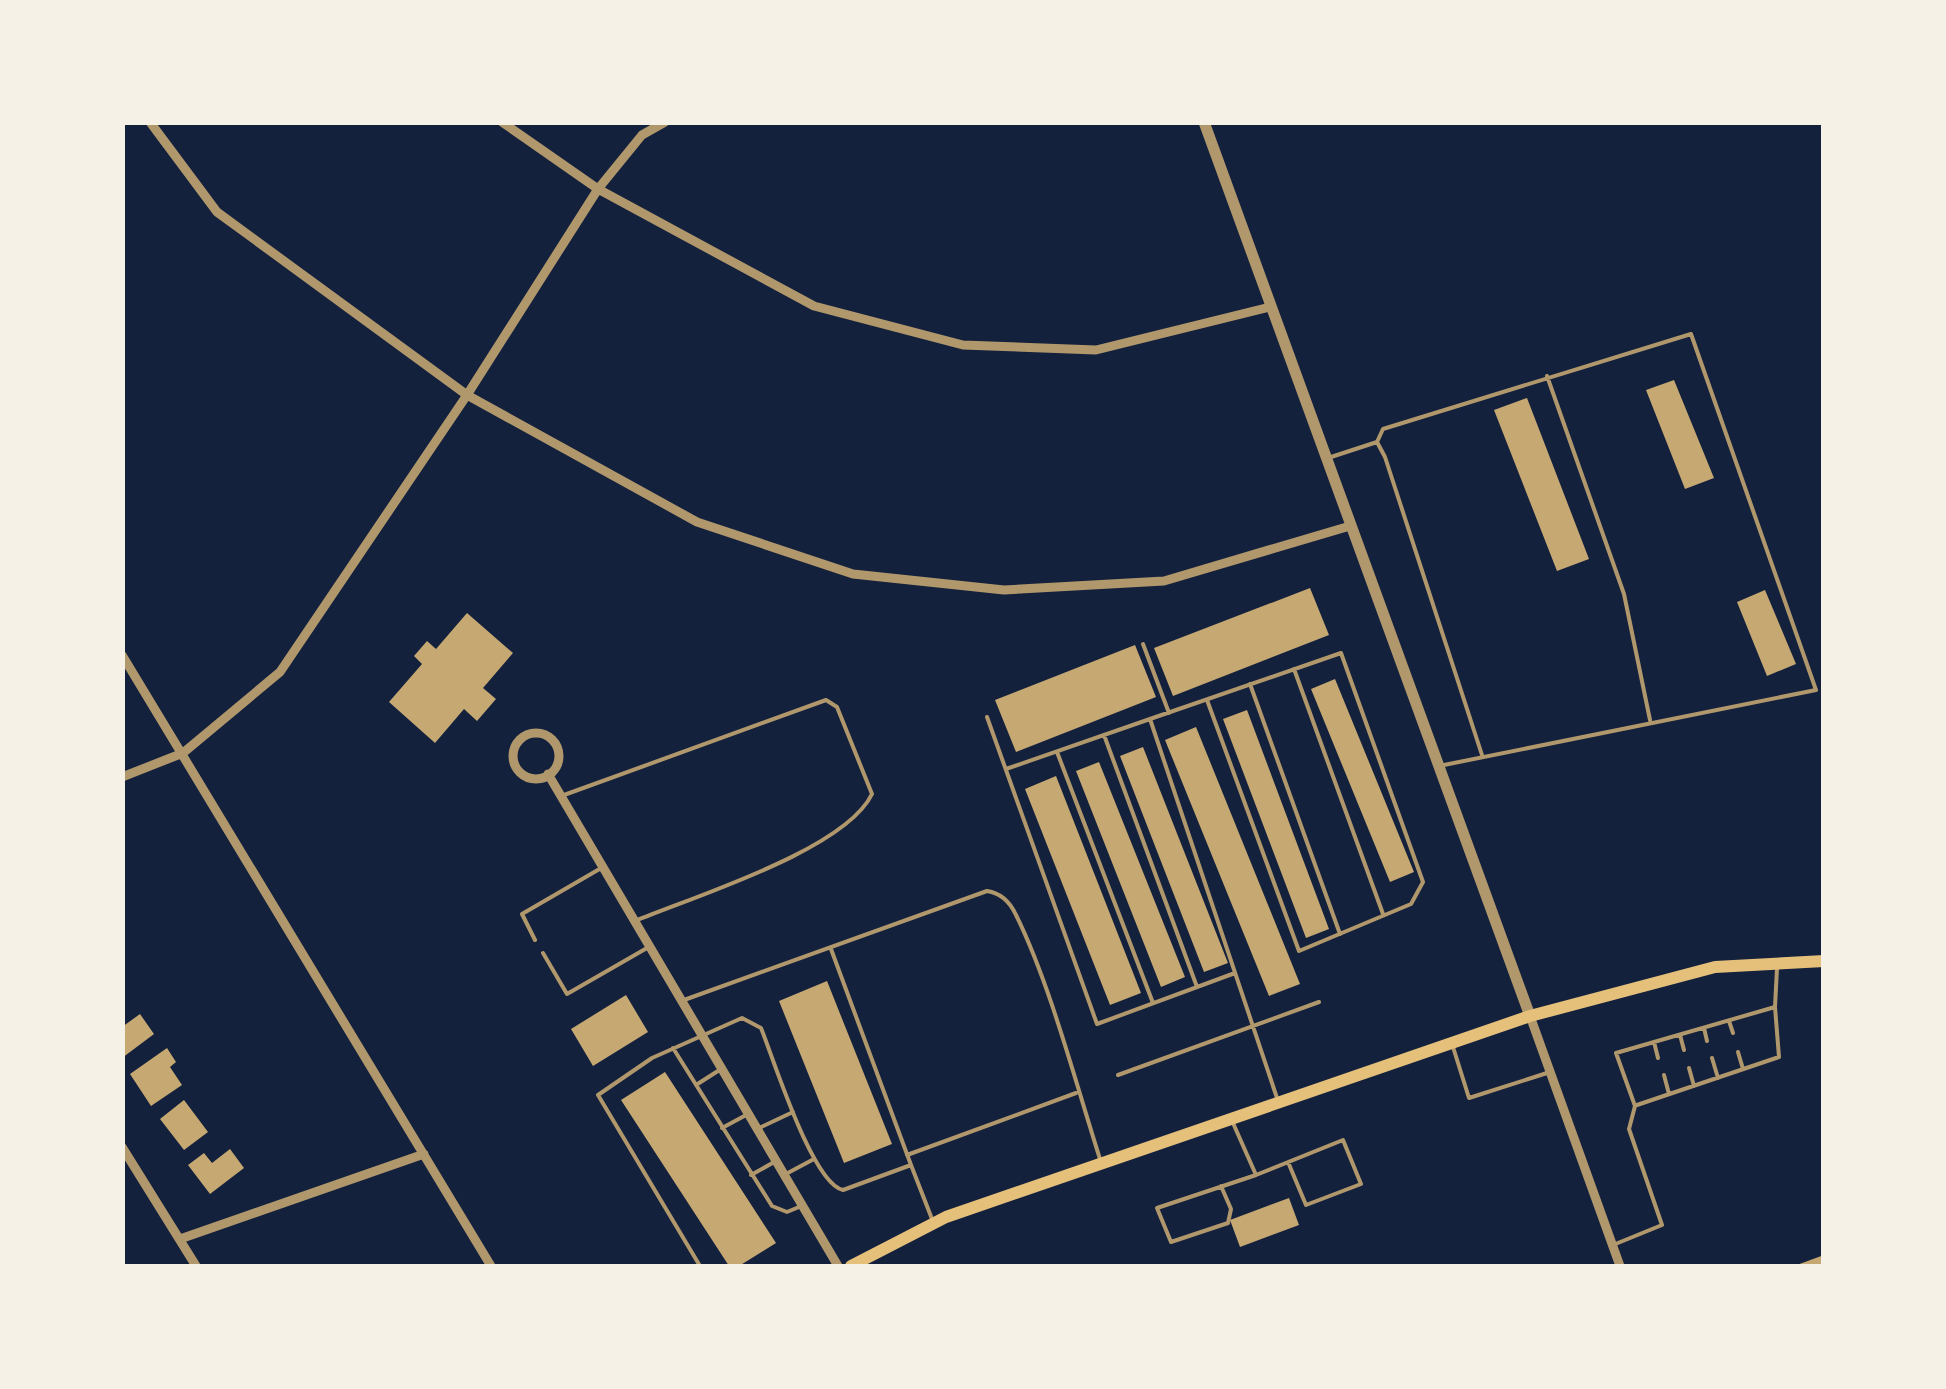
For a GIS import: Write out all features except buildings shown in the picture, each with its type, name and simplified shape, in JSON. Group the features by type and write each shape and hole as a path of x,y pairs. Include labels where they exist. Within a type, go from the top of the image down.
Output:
{"main road":[{"path":"851,1266 934,1224 1530,1016 1716,966 1824,961"}],"street":[{"path":"150,122 217,212 467,395 697,522 853,574 1004,590 1164,581 1350,526"},
{"path":"502,122 598,189 814,306 964,345 1096,350 1270,306"},
{"path":"122,778 184,753 280,672 467,395 598,189 642,135 665,122"},
{"path":"1204,122 1613,1245 1617,1265"},
{"path":"122,655 491,1266"},
{"path":"543,734 554,743 558,764 548,774 534,779 516,766 514,751 522,738 543,734"},
{"path":"548,774 838,1266"},
{"path":"122,1147 196,1266"},
{"path":"180,1239 424,1154"}],"lane":[{"path":"1325,458 1377,442 1383,429 1690,334 1816,690 1650,720 1439,766"},
{"path":"1547,376 1624,594 1650,720"},
{"path":"1377,442 1386,457 1482,755"},
{"path":"1144,644 1169,713"},
{"path":"1006,769 1341,653 1424,882 1411,904 1299,951 1206,700"},
{"path":"1294,669 1384,916"},
{"path":"1250,684 1340,934"},
{"path":"561,796 826,700 837,707 872,794 863,812 826,841 635,921"},
{"path":"988,718 1097,1024 1235,972"},
{"path":"1150,719 1279,1103"},
{"path":"1104,735 1197,987"},
{"path":"1057,752 1154,1003"},
{"path":"536,940 522,914 603,867"},
{"path":"682,1001 988,891 999,893 1014,911 1102,1164"},
{"path":"543,953 567,994 650,946"},
{"path":"830,947 934,1224"},
{"path":"1635,1106 1779,1057 1777,963"},
{"path":"1118,1075 1318,1002"},
{"path":"1613,1245 1662,1225 1629,1129 1635,1106 1616,1053 1776,1008"},
{"path":"700,1266 598,1095 636,1067 673,1048 742,1018 761,1028 814,1160 834,1188 844,1190 911,1164"},
{"path":"1729,1021 1733,1034"},
{"path":"1704,1028 1707,1040"},
{"path":"1680,1035 1684,1050"},
{"path":"1452,1042 1469,1098 1550,1072"},
{"path":"1654,1042 1658,1058"},
{"path":"673,1048 772,1206 788,1212 802,1206"},
{"path":"1738,1052 1743,1069"},
{"path":"1712,1058 1718,1078"},
{"path":"696,1085 722,1068"},
{"path":"1689,1068 1694,1086"},
{"path":"1664,1075 1670,1094"},
{"path":"907,1155 1078,1092"},
{"path":"757,1129 795,1112"},
{"path":"722,1128 748,1114"},
{"path":"1231,1119 1256,1174"},
{"path":"1222,1186 1231,1209 1228,1223 1171,1242 1157,1208 1343,1140 1361,1184 1306,1205 1288,1162"},
{"path":"784,1175 814,1160"},
{"path":"751,1175 776,1161"},
{"path":"1726,1266 1734,1266"}]}
